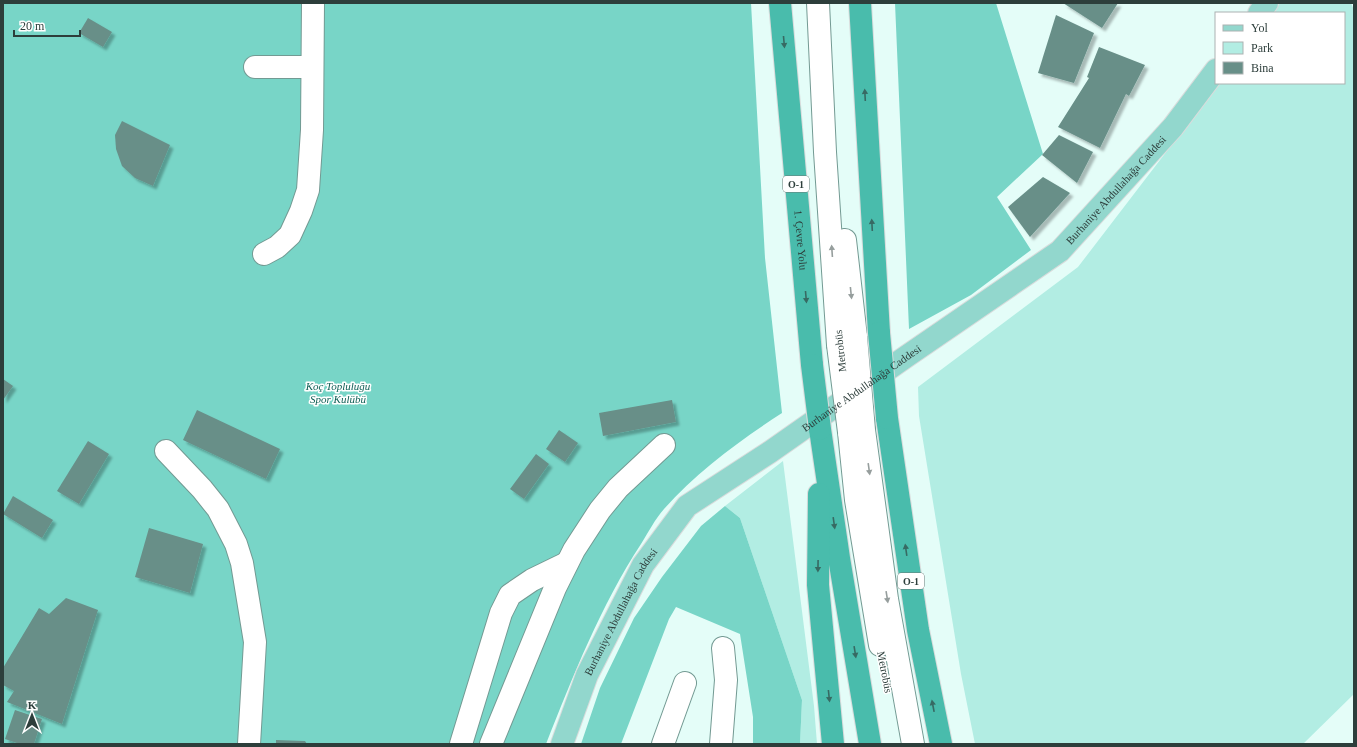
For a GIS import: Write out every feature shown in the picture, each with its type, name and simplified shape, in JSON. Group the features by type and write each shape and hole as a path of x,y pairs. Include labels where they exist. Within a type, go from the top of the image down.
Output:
{"highway":[{"name":"1. Çevre Yolu","path":"780,3 812,365 820,429"},
{"name":"O-1","path":"860,3 878,333 887,418 918,630 940,744"},
{"name":"O-1","path":"820,429 840,566 870,744"},
{"path":"820,429 818,585 834,744"}],"main road":[{"path":"1260,12 1267,3"},
{"name":"Burhaniye Abdullahağa Caddesi","path":"562,744 587,675 643,565 687,506 770,452 1060,251 1173,127 1215,71"}],"lane":[{"path":"264,254 277,247 290,235 301,211 308,190 312,130 313,3"},
{"name":"Metrobüs","path":"818,3 825,152 856,431 912,744"},
{"name":"Metrobüs","path":"830,3 836,150 847,341"},
{"path":"256,67 312,67"},
{"name":"Metrobüs","path":"856,431 856,500 899,744"},
{"path":"491,744 556,588 574,550 600,510 618,488 664,444"},
{"path":"166,452 202,489 218,509 236,544 242,563 255,642 249,744"},
{"path":"461,744 501,613 510,595 532,580 567,563"},
{"path":"721,744 726,680 723,648"},
{"path":"663,744 685,683"}],"green space":[{"name":"Koç Topluluğu Spor Kulübü","path":"3,3 751,3 765,258 782,413 750,434 705,469 677,495 658,517 627,567 600,616 577,667 546,744 3,744"},
{"path":"895,3 996,3 1043,154 997,197 1031,250 971,295 909,329"},
{"path":"1280,3 1351,3 1354,10 1354,694 1303,744 975,744 961,674 919,416 918,387 1078,267 1218,84 1345,84 1345,12 1274,12"},
{"path":"783,461 814,706 817,744 800,744 802,700 740,518 725,506"},
{"path":"725,506 740,518 802,700 800,744 753,744 753,717 740,634 676,607 669,619 621,744 581,744 600,688 634,618 662,577 701,526"}],"building":[{"path":"1063,3 1118,3 1102,28"},
{"path":"1056,15 1094,33 1074,83 1038,73"},
{"path":"88,18 112,32 103,47 79,33"},
{"path":"1099,47 1145,65 1129,96 1126,94 1100,148 1058,127 1089,78 1087,77"},
{"path":"122,121 170,145 153,186 135,178 122,166 116,149 115,135"},
{"path":"1059,135 1093,152 1077,183 1042,155"},
{"path":"1043,177 1070,193 1030,237 1008,207"},
{"path":"3,379 13,386 3,400"},
{"path":"672,400 676,422 603,436 599,413"},
{"path":"197,410 280,449 266,479 183,440"},
{"path":"559,430 578,443 565,462 546,449"},
{"path":"88,441 109,454 79,504 57,491"},
{"path":"536,454 549,464 524,499 510,489"},
{"path":"13,496 53,520 42,538 3,514"},
{"path":"149,528 203,544 190,593 135,577"},
{"path":"66,598 98,610 62,724 7,702 14,691 3,685 3,668 39,608 49,614"},
{"path":"15,710 42,719 34,744 20,744 5,739"},
{"path":"276,740 305,741 307,744 276,744"}]}
